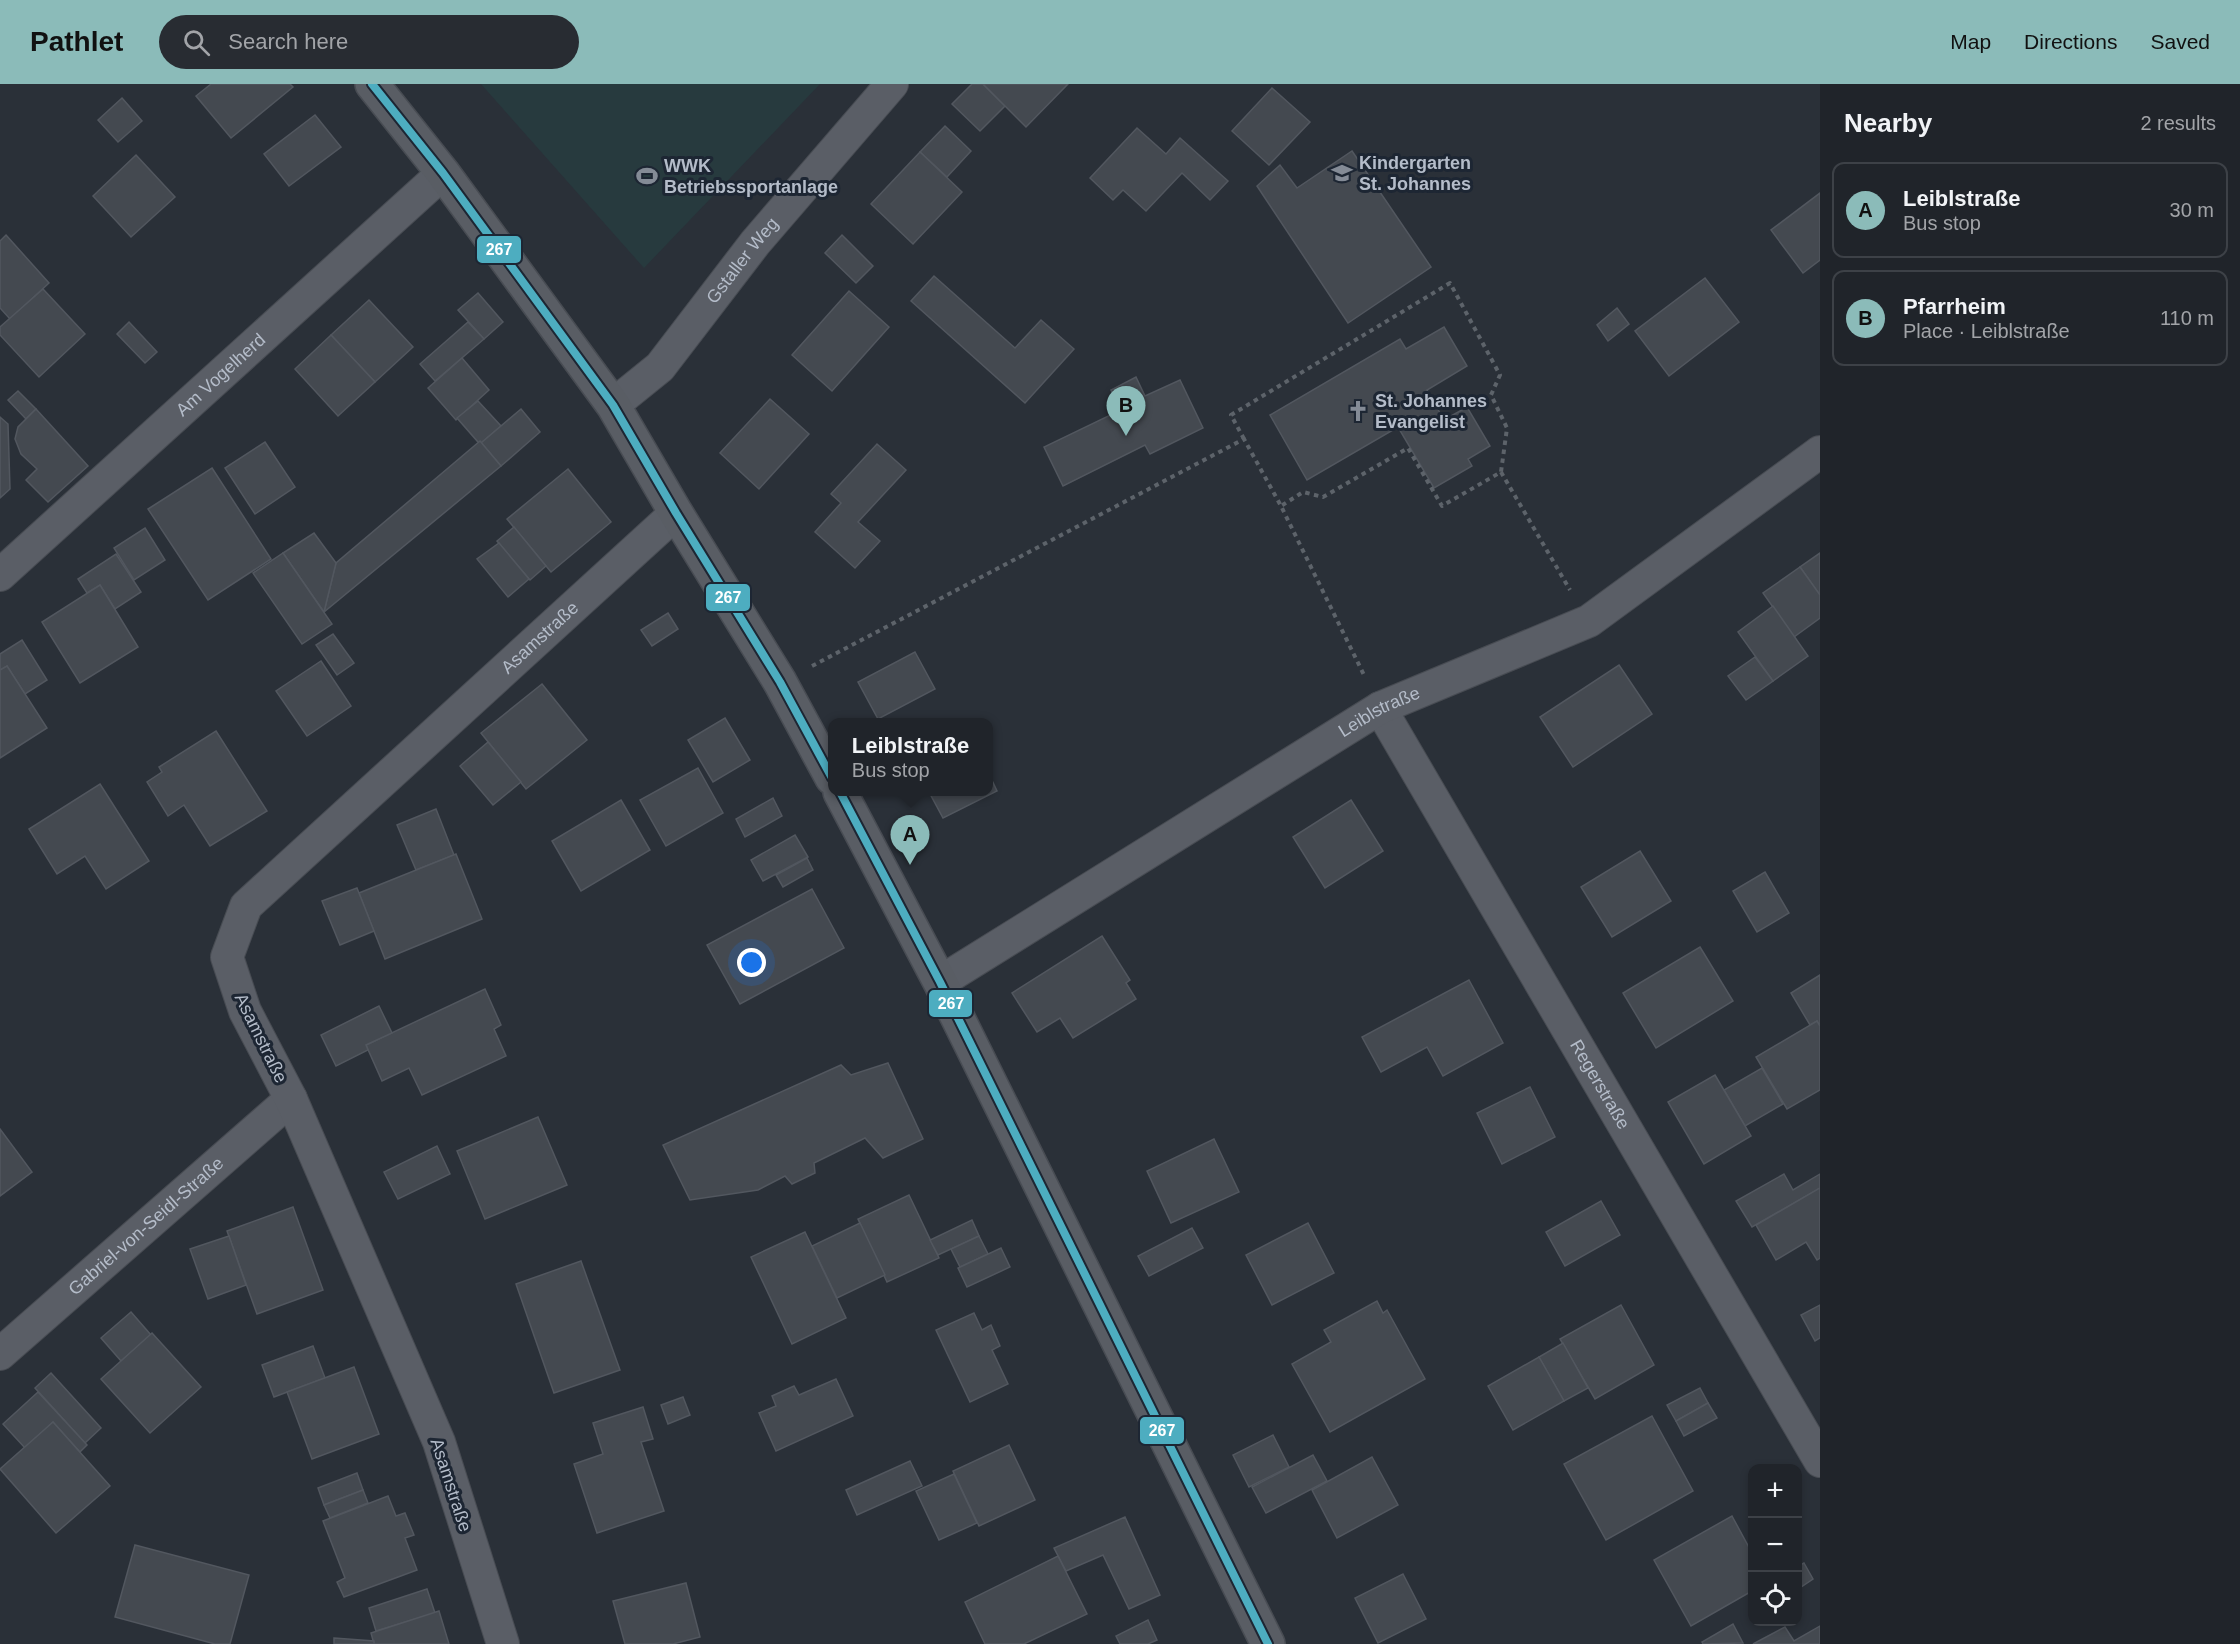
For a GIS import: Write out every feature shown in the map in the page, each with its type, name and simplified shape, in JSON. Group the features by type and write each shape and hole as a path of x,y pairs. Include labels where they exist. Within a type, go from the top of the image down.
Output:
{"street":[{"path":"372,84 443,173 613,405 675,513 780,682 828,771"},
{"name":"Gstaller Weg","path":"613,405 660,367 755,243 892,84"},
{"name":"Am Vogelherd","path":"0,575 443,173"},
{"name":"Leiblstraße","path":"940,982 1380,708 1589,621 1820,452"},
{"name":"Asamstraße","path":"503,1644 438,1442 291,1100 245,1011 227,957 246,906 675,513"},
{"name":"Regerstraße","path":"1380,708 1820,1461"},
{"path":"842,796 940,982 1268,1644"},
{"name":"Gabriel-von-Seidl-Straße","path":"0,1354 291,1100"}],"path":[{"path":"1380,708 1281,506 1231,415 1450,283 1500,375 1491,395 1507,428 1500,472 1589,621"},
{"path":"809,667 1244,440"},
{"path":"1281,506 1303,492 1323,497 1408,448 1442,506 1500,472"}],"green space":[{"name":"WWK Betriebssportanlage","path":"481,84 820,84 644,268"}],"building":[{"path":"211,84 290,84 293,87 231,138 196,96"},
{"path":"972,84 983,84 1005,106 980,131 952,104"},
{"path":"983,84 1068,84 1026,127"},
{"path":"1272,88 1310,122 1269,165 1232,131"},
{"path":"122,98 142,121 118,142 98,120"},
{"path":"315,115 341,147 289,186 264,154"},
{"path":"945,126 971,151 947,177 920,152"},
{"path":"1137,128 1166,154 1180,138 1228,181 1210,200 1182,173 1146,211 1123,190 1113,200 1090,178"},
{"path":"1352,151 1431,267 1348,323 1257,186 1280,165 1297,188"},
{"path":"920,152 962,192 913,244 871,204"},
{"path":"136,155 175,197 131,237 93,196"},
{"path":"1820,193 1820,260 1803,273 1771,230"},
{"path":"6,235 49,283 10,319 0,308 0,241"},
{"path":"842,235 873,266 856,283 825,253"},
{"path":"934,276 1015,348 1041,320 1074,349 1025,403 911,301"},
{"path":"1705,278 1739,322 1669,376 1635,331"},
{"path":"43,289 85,334 39,377 0,335 0,327"},
{"path":"849,291 889,327 832,391 792,355"},
{"path":"478,293 503,322 484,339 458,310"},
{"path":"369,300 413,347 375,382 331,335"},
{"path":"1617,308 1629,324 1608,341 1597,325"},
{"path":"129,322 157,352 145,363 117,334"},
{"path":"468,322 484,339 435,381 420,364"},
{"name":"St. Johannes Evangelist","path":"1444,327 1467,366 1427,390 1444,420 1467,407 1490,446 1468,459 1472,466 1434,488 1398,427 1307,480 1270,415 1400,339 1406,349"},
{"path":"331,335 375,382 338,416 295,369"},
{"path":"462,358 489,390 456,420 428,388"},
{"path":"1136,377 1145,396 1180,380 1203,428 1150,454 1145,445 1063,486 1044,447 1121,410 1111,390"},
{"path":"18,391 36,409 26,419 8,400"},
{"path":"770,399 809,434 759,489 720,453"},
{"path":"478,401 501,426 481,443 457,418"},
{"path":"36,409 88,466 48,502 26,480 37,469 21,454 15,439 18,427"},
{"path":"521,409 540,432 501,466 481,443"},
{"path":"0,417 8,424 10,489 0,498"},
{"path":"480,441 501,466 324,612 336,563"},
{"path":"265,442 295,487 255,514 225,468"},
{"path":"877,444 906,470 858,522 880,541 855,568 815,532 841,503 831,494"},
{"path":"212,468 271,559 208,600 148,509"},
{"path":"568,469 611,522 551,572 507,519"},
{"path":"514,527 546,566 530,580 497,541"},
{"path":"145,528 165,560 134,580 114,548"},
{"path":"314,533 336,563 324,612 283,553"},
{"path":"499,543 529,579 508,597 477,559"},
{"path":"283,553 332,624 302,644 253,573"},
{"path":"1820,553 1820,595 1800,567"},
{"path":"116,554 141,592 115,609 100,585 87,593 78,579"},
{"path":"1800,567 1820,595 1820,618 1794,637 1763,593"},
{"path":"100,585 138,647 80,683 42,622"},
{"path":"1773,606 1808,656 1773,681 1738,632"},
{"path":"668,613 678,629 652,646 641,630"},
{"path":"333,634 354,663 337,675 316,645"},
{"path":"22,640 47,680 25,694 7,666 0,670 0,654"},
{"path":"915,652 935,689 877,718 858,682"},
{"path":"1755,657 1773,681 1746,700 1728,676"},
{"path":"321,661 351,706 307,736 276,691"},
{"path":"1619,665 1652,714 1573,767 1540,717"},
{"path":"7,666 47,728 0,758 0,670"},
{"path":"542,684 587,740 526,789 481,733"},
{"path":"725,718 750,760 713,782 688,740"},
{"path":"216,731 267,811 210,846 184,805 168,816 147,782 162,772 159,767"},
{"path":"488,742 521,782 493,805 460,766"},
{"path":"698,768 723,813 666,846 640,800"},
{"path":"100,784 149,861 106,889 85,856 57,874 29,829"},
{"path":"931,796 987,796 943,818"},
{"path":"773,798 782,816 745,837 736,819"},
{"path":"621,800 650,850 581,891 552,841"},
{"path":"1351,800 1383,851 1325,888 1293,837"},
{"path":"436,809 454,855 416,870 397,825"},
{"path":"795,835 808,857 763,881 751,860"},
{"path":"1640,851 1671,901 1612,937 1581,887"},
{"path":"456,854 482,919 385,959 359,893"},
{"path":"807,858 813,870 783,887 776,875"},
{"path":"1765,872 1789,913 1757,932 1733,891"},
{"path":"357,888 374,931 340,945 322,901"},
{"path":"812,889 844,948 740,1004 707,945"},
{"path":"1102,936 1130,980 1126,983 1136,999 1073,1038 1060,1018 1037,1032 1012,993"},
{"path":"1700,947 1733,1001 1656,1048 1623,993"},
{"path":"1820,975 1820,1026 1817,1021 1810,1025 1791,993"},
{"path":"1469,980 1503,1043 1443,1076 1427,1047 1381,1072 1362,1037"},
{"path":"485,989 501,1025 494,1029 506,1056 422,1095 409,1068 382,1081 366,1045"},
{"path":"379,1006 392,1033 366,1045 368,1050 336,1066 321,1035"},
{"path":"1817,1021 1820,1026 1820,1090 1787,1109 1756,1057"},
{"path":"888,1063 923,1139 883,1158 865,1138 814,1163 815,1173 792,1184 785,1176 758,1190 690,1200 663,1145 841,1065 851,1075"},
{"path":"1762,1068 1783,1104 1745,1126 1724,1090"},
{"path":"1715,1075 1751,1136 1704,1164 1668,1102"},
{"path":"1530,1087 1555,1137 1502,1164 1477,1113"},
{"path":"538,1117 567,1185 485,1219 457,1151"},
{"path":"0,1129 32,1172 0,1196"},
{"path":"1214,1139 1239,1192 1171,1223 1147,1171"},
{"path":"437,1146 450,1174 398,1199 384,1172"},
{"path":"1784,1174 1793,1190 1820,1174 1820,1188 1752,1227 1736,1201"},
{"path":"1820,1188 1820,1258 1817,1260 1806,1242 1776,1260 1756,1225"},
{"path":"909,1195 939,1258 887,1282 858,1219"},
{"path":"1601,1201 1620,1235 1565,1266 1546,1232"},
{"path":"293,1207 323,1290 257,1314 227,1231"},
{"path":"972,1220 979,1236 938,1255 930,1240"},
{"path":"860,1223 885,1275 837,1298 812,1246"},
{"path":"1308,1223 1334,1273 1272,1305 1246,1255"},
{"path":"1192,1228 1203,1248 1149,1276 1138,1256"},
{"path":"805,1232 846,1318 792,1344 751,1257"},
{"path":"229,1236 246,1285 208,1299 190,1249"},
{"path":"979,1236 988,1254 960,1267 951,1249"},
{"path":"1001,1248 1010,1267 967,1287 958,1268"},
{"path":"581,1261 620,1370 554,1393 516,1284"},
{"path":"1377,1301 1383,1313 1387,1310 1425,1379 1330,1432 1292,1364 1331,1342 1324,1330"},
{"path":"1621,1305 1654,1365 1595,1399 1560,1339"},
{"path":"1820,1305 1820,1338 1815,1341 1801,1315"},
{"path":"131,1312 151,1335 121,1361 101,1338"},
{"path":"974,1313 982,1330 991,1325 1000,1346 992,1350 1008,1384 970,1402 936,1330"},
{"path":"152,1333 201,1387 150,1433 101,1379"},
{"path":"1563,1343 1588,1388 1564,1401 1539,1357"},
{"path":"313,1346 325,1378 274,1397 262,1365"},
{"path":"1539,1357 1564,1401 1513,1430 1488,1386"},
{"path":"354,1367 379,1434 312,1459 287,1392"},
{"path":"51,1373 101,1428 85,1443 35,1388"},
{"path":"836,1379 853,1416 776,1451 759,1413 776,1406 772,1396 794,1386 799,1395"},
{"path":"1700,1388 1708,1403 1676,1421 1667,1405"},
{"path":"38,1392 87,1445 80,1452 53,1422 25,1448 3,1424"},
{"path":"683,1397 690,1415 668,1424 661,1405"},
{"path":"1708,1403 1717,1418 1684,1436 1676,1421"},
{"path":"643,1407 653,1439 641,1442 664,1511 597,1533 574,1464 603,1454 593,1423"},
{"path":"1652,1416 1693,1491 1606,1540 1564,1464"},
{"path":"53,1422 110,1486 56,1533 0,1469"},
{"path":"1273,1435 1289,1467 1249,1487 1233,1455"},
{"path":"1009,1445 1035,1500 979,1526 953,1471"},
{"path":"1313,1455 1327,1481 1266,1513 1252,1487"},
{"path":"1372,1457 1398,1505 1337,1538 1312,1490"},
{"path":"910,1461 922,1486 857,1515 846,1490"},
{"path":"357,1473 363,1490 324,1505 318,1488"},
{"path":"954,1474 977,1523 939,1540 916,1491"},
{"path":"363,1490 368,1503 330,1518 324,1505"},
{"path":"388,1496 396,1516 405,1513 414,1535 405,1538 417,1570 344,1597 337,1582 345,1578 323,1521"},
{"path":"1732,1516 1748,1546 1748,1593 1691,1626 1654,1560"},
{"path":"1125,1517 1160,1595 1129,1609 1103,1555 1066,1571 1054,1548"},
{"path":"135,1545 249,1575 230,1644 215,1644 115,1617"},
{"path":"1058,1556 1087,1614 1024,1644 985,1644 965,1602"},
{"path":"1804,1563 1813,1579 1802,1586 1802,1572"},
{"path":"1403,1574 1426,1619 1378,1643 1355,1598"},
{"path":"686,1583 700,1637 673,1644 625,1644 613,1601"},
{"path":"427,1589 435,1613 376,1631 369,1608"},
{"path":"439,1611 449,1644 374,1644 371,1633"},
{"path":"1148,1620 1157,1640 1148,1644 1120,1644 1116,1636"},
{"path":"1733,1624 1743,1643 1703,1644 1702,1642"},
{"path":"1820,1626 1820,1644 1753,1644 1785,1627 1794,1641"},
{"path":"334,1638 374,1641 374,1644 334,1644"}],"transit line":[{"name":"267","path":"372,84 443,173 613,405 676,513 780,682 828,771"},
{"name":"267","path":"842,796 940,982 1268,1644"}],"place":[{"name":"Kindergarten St. Johannes","path":"1342,173"},
{"name":"WWK Betriebssportanlage","path":"647,176"},
{"name":"St. Johannes Evangelist","path":"1358,411"},
{"name":"Pfarrheim","path":"1126,436"},
{"name":"Leiblstraße","path":"910,865"}]}
